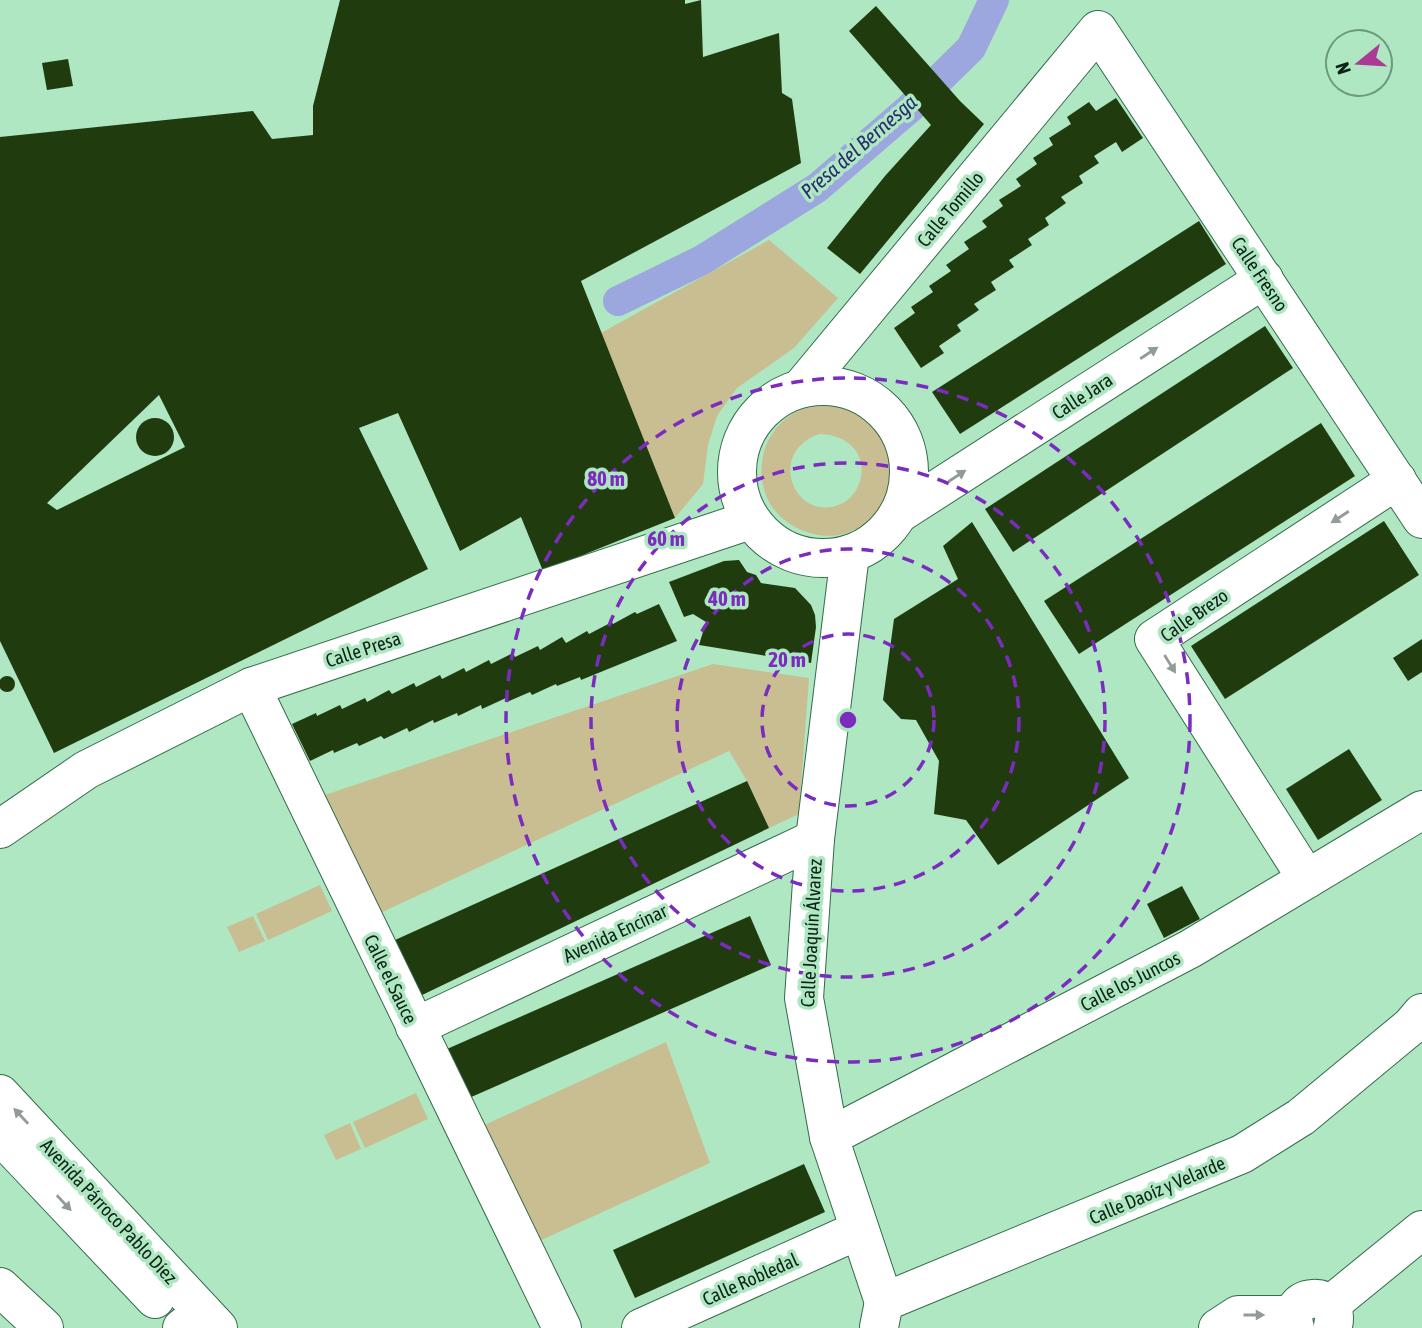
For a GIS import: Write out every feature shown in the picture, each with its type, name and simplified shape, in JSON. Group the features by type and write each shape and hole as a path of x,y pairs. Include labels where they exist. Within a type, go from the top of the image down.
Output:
{"street":[{"name":"Calle Fresno","path":"1097,30 1422,519"},
{"name":"Calle Tomillo","path":"802,387 1097,30"},
{"name":"Calle Jara","path":"900,513 1264,279"},
{"path":"802,387 840,387 870,399 893,421 907,450 909,482 900,513 879,538 850,554 823,559 795,554 770,540 751,520 740,495 736,468 742,442 756,417 774,400 802,387"},
{"name":"Calle Brezo","path":"1307,879 1154,639 1397,480"},
{"name":"Calle Presa","path":"0,829 86,770 251,687 751,520"},
{"name":"Calle Joaquín Álvarez","path":"850,554 815,839 804,999 829,1137 859,1230 881,1315"},
{"name":"Calle el Sauce","path":"251,687 562,1328"},
{"name":"Calle los Juncos","path":"829,1137 1190,949 1422,810"},
{"name":"Avenida Encinar","path":"415,1027 815,839"},
{"name":"Calle Daoíz y Velarde","path":"881,1315 1242,1154 1301,1117 1422,1013"},
{"name":"Avenida Párroco Pablo Díez","path":"0,1094 196,1324"},
{"name":"Avenida Párroco Pablo Díez","path":"0,1135 196,1324"},
{"name":"Calle Robledal","path":"641,1328 859,1230"},
{"path":"1218,1328 1238,1315 1294,1322 1300,1304 1312,1298 1318,1298 1331,1317 1422,1230"},
{"path":"0,1287 44,1328"}],"shaded area":[{"path":"769,240 838,298 794,348 737,388 717,416 708,445 703,484 675,518 601,333"},
{"path":"835,405 855,412 876,427 888,448 891,470 887,493 876,513 859,528 836,535 810,533 786,522 769,502 762,478 764,453 775,430 794,413","holes":["819,434 845,440 851,445 862,467 860,481 852,495 843,503 827,507 812,505 801,497 793,485 790,471 793,456 802,444"]},
{"path":"713,664 809,678 799,814 769,828 747,781 729,751 380,913 325,795"},
{"path":"320,885 332,911 268,940 256,914"},
{"path":"253,916 265,941 239,952 227,927"},
{"path":"666,1042 710,1163 537,1242 480,1127"},
{"path":"416,1093 428,1119 365,1148 353,1122"},
{"path":"350,1123 361,1149 336,1160 324,1135"}],"building":[{"path":"340,0 685,0 685,4 701,0 703,57 779,33 782,93 792,99 801,163 581,281 675,518 543,571 521,517 460,551 398,413 359,428 428,569 54,753 0,641 0,137 253,111 272,139 313,135 313,106","holes":["159,395 185,447 57,510 47,503"]},
{"path":"876,6 960,101 984,124 860,274 827,248 885,176 931,125 849,31"},
{"path":"68,59 73,86 47,90 42,63"},
{"path":"1116,98 1143,138 1122,152 1116,142 1094,156 1099,163 1079,176 1083,183 1061,197 1066,203 1045,218 1049,225 1028,239 1032,245 1009,260 1014,267 991,282 996,290 974,304 979,310 957,325 961,331 939,346 944,353 921,368 894,328 915,313 911,307 933,292 929,286 951,271 946,265 969,249 964,242 987,227 982,221 1003,206 999,200 1021,186 1016,179 1037,164 1033,158 1053,145 1049,138 1071,124 1067,117 1089,102 1096,111"},
{"path":"1199,221 1226,264 960,434 932,392"},
{"path":"1265,326 1293,368 1013,552 985,509"},
{"path":"155,418 169,423 174,437 169,451 155,456 141,451 136,437 141,423"},
{"path":"1321,423 1355,476 1079,654 1044,601"},
{"path":"1384,521 1419,575 1225,699 1191,646"},
{"path":"972,522 1129,778 998,865 966,820 934,814 939,761 916,720 901,719 883,700 894,619 958,579 943,546"},
{"path":"739,560 747,572 756,575 761,583 795,588 811,605 816,627 811,663 699,645 706,622 693,614 684,617 669,582 724,561"},
{"path":"659,604 677,641 581,680 580,677 557,686 556,684 507,702 506,698 482,709 481,705 458,716 457,713 434,723 433,720 409,732 407,728 384,739 381,736 359,746 357,743 334,753 333,750 310,761 292,724 340,705 342,709 365,698 367,702 389,690 392,694 414,683 416,687 440,675 442,679 464,668 466,672 489,660 491,664 513,653 515,657 538,646 540,650 562,637 566,643 587,631 589,634 635,612 637,614"},
{"path":"1422,639 1422,672 1408,681 1393,658"},
{"path":"4,676 10,676 15,684 13,690 4,692 -1,687 -1,681"},
{"path":"1349,749 1382,800 1318,840 1286,789"},
{"path":"747,781 769,828 420,996 395,940"},
{"path":"1182,886 1200,919 1164,938 1147,904"},
{"path":"750,916 771,965 469,1098 447,1049"},
{"path":"804,1164 825,1212 635,1298 613,1250"}],"waterway":[{"name":"Presa del Bernesga","path":"618,301 702,260 817,188 910,108 971,48 994,0"}]}
